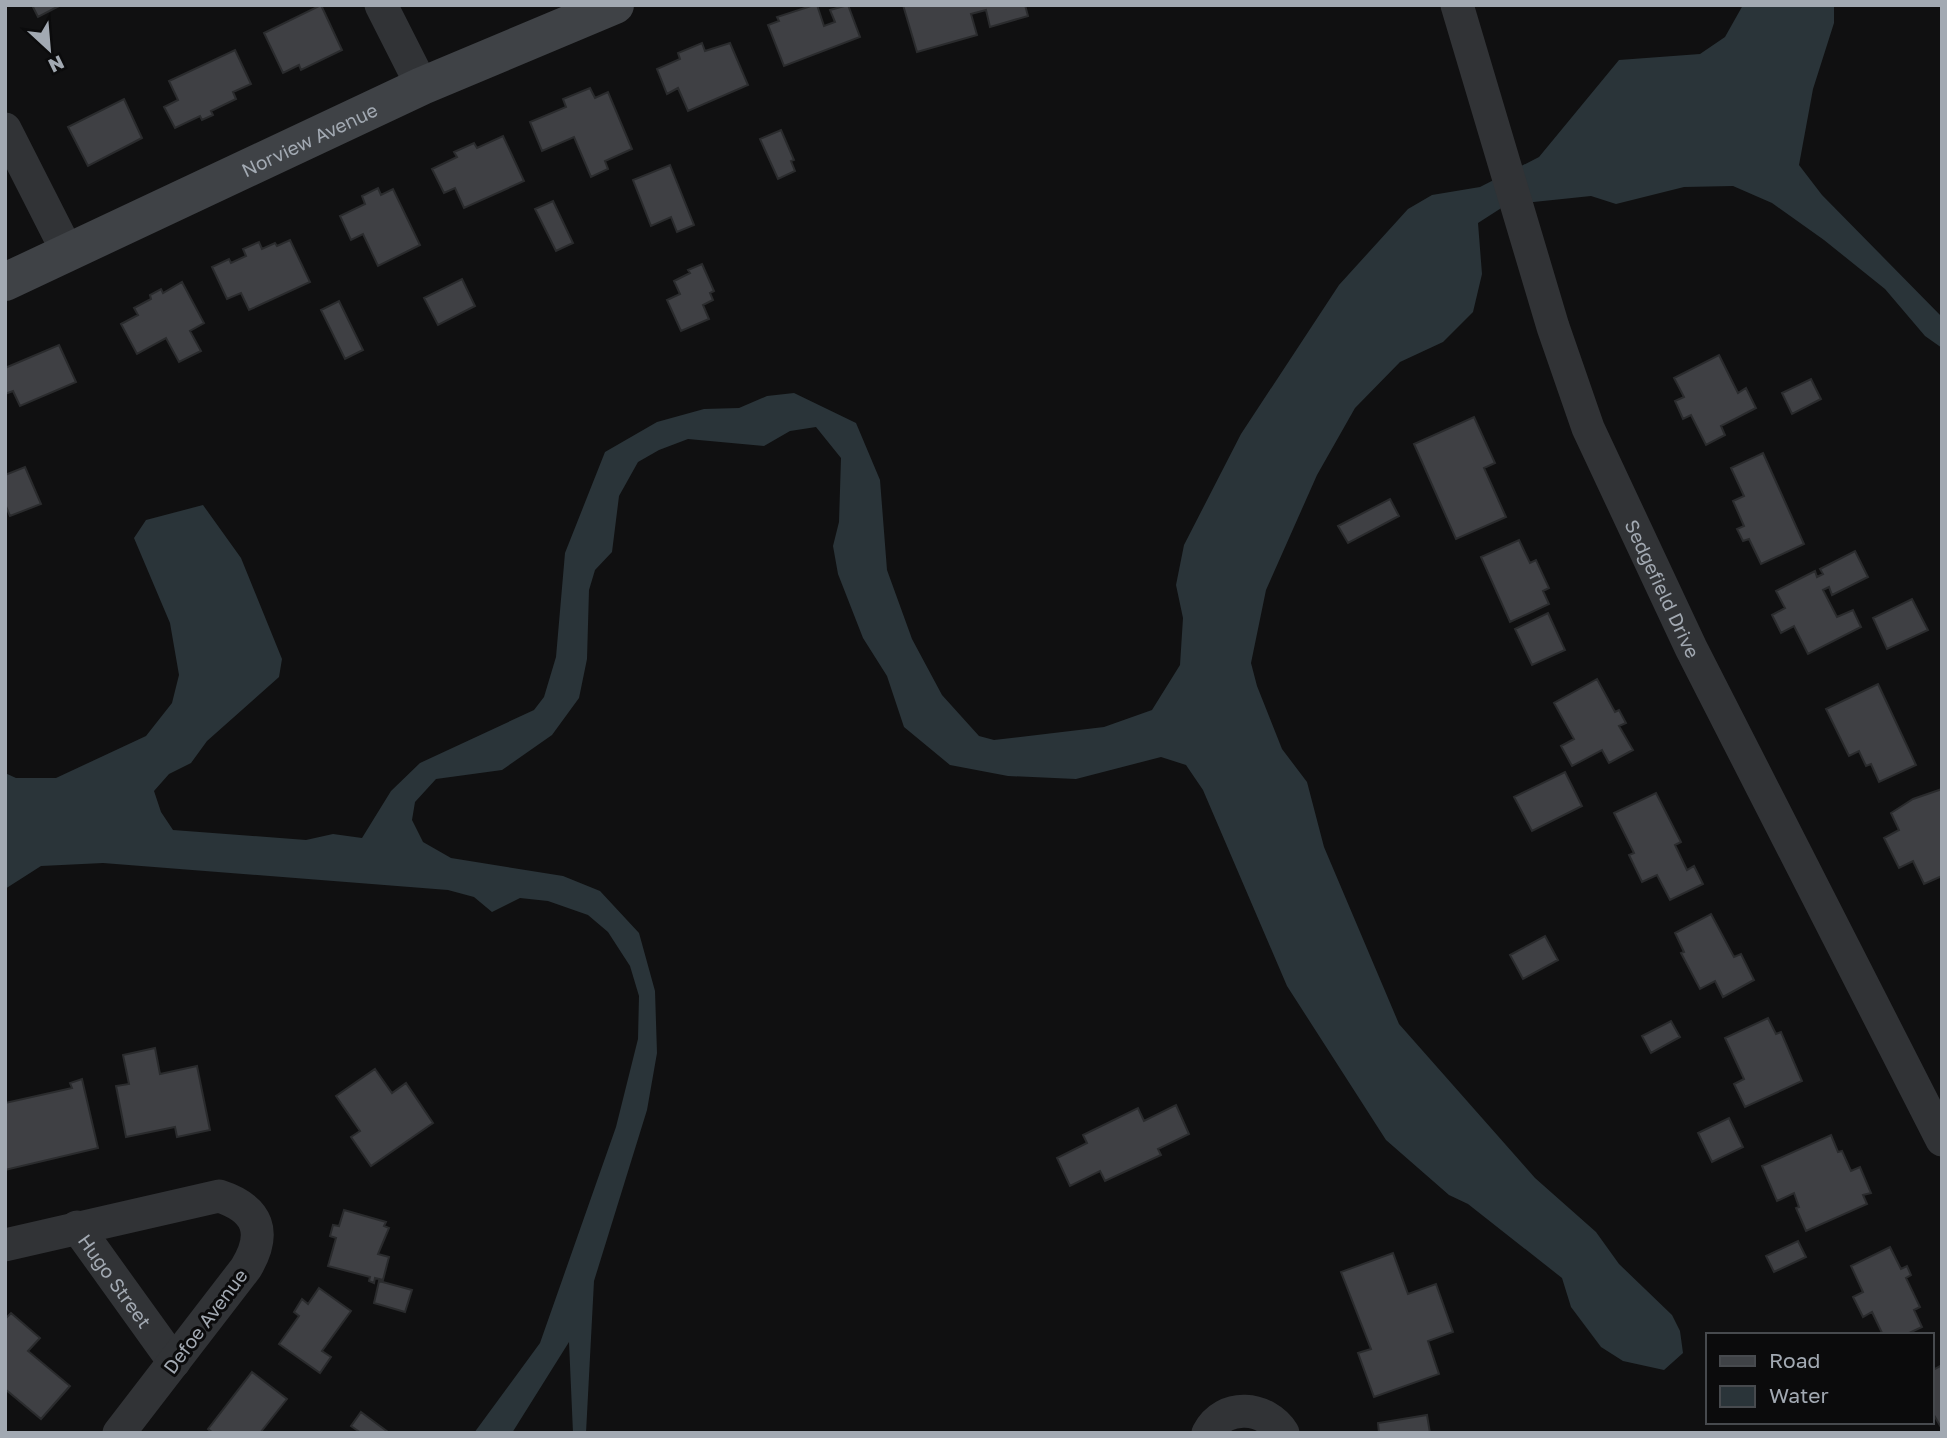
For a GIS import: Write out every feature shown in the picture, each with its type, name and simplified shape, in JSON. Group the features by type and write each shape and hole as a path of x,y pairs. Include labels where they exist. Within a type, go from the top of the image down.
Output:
{"street":[{"path":"381,5 422,86"},
{"name":"Norview Avenue","path":"5,282 422,86 615,5"},
{"name":"Sedgefield Drive","path":"1457,5 1553,327 1588,428 1691,648 1942,1140"},
{"path":"5,129 68,253"},
{"name":"Defoe Avenue","path":"77,1227 219,1196 239,1202 252,1216 258,1234 256,1252 246,1268 120,1433"},
{"name":"Hugo Street","path":"5,1245 77,1227 174,1362"},
{"path":"1208,1433 1212,1425 1232,1412 1255,1411 1275,1421 1283,1433"}],"water":[{"path":"1743,5 1834,5 1834,23 1813,89 1799,165 1822,195 1942,317 1942,348 1925,336 1885,289 1824,240 1772,203 1733,186 1684,187 1616,204 1591,196 1506,205 1478,223 1482,274 1473,312 1443,342 1400,362 1355,408 1317,475 1266,590 1251,663 1257,686 1282,749 1307,782 1324,847 1399,1024 1535,1178 1596,1232 1619,1264 1672,1315 1680,1331 1683,1353 1664,1370 1623,1361 1601,1347 1571,1307 1562,1278 1468,1204 1449,1195 1386,1140 1287,986 1203,790 1186,765 1161,757 1076,779 1008,776 950,765 904,727 887,676 863,638 838,574 833,546 839,522 841,458 816,427 790,431 764,446 688,439 659,450 638,462 619,496 612,552 595,570 589,590 587,659 579,698 552,735 502,770 436,779 415,802 412,820 423,842 451,858 563,876 600,891 639,933 655,991 657,1053 647,1110 594,1281 586,1433 573,1433 569,1342 512,1433 474,1433 540,1343 616,1127 638,1039 639,996 630,966 608,932 588,915 548,901 520,898 492,912 474,897 448,890 103,863 41,866 5,889 5,773 16,778 56,778 146,736 172,703 179,675 170,623 134,538 146,520 203,505 241,558 282,659 279,677 207,741 191,763 169,774 154,791 161,812 173,830 306,840 333,834 362,838 391,791 420,763 534,710 544,697 556,657 565,553 605,452 657,422 704,409 739,408 767,396 794,393 856,423 880,480 887,570 912,639 942,695 979,736 994,740 1104,727 1152,710 1180,665 1183,618 1176,585 1184,545 1241,434 1339,285 1408,209 1432,195 1480,187 1539,157 1619,60 1700,54 1725,37"}],"building":[{"path":"32,5 61,5 38,17"},
{"path":"321,5 342,50 301,70 299,65 283,73 264,33"},
{"path":"817,5 824,26 835,22 830,10 848,5 860,37 784,66 768,25 779,21 777,17"},
{"path":"903,5 1025,5 1028,16 990,27 986,10 971,14 977,35 917,52"},
{"path":"702,43 705,51 730,43 748,85 688,111 678,88 667,94 657,69 680,59 678,53"},
{"path":"235,50 251,84 233,92 236,99 211,111 213,115 202,120 200,116 175,128 164,107 178,100 169,81"},
{"path":"590,88 595,98 608,92 632,149 605,161 608,169 591,177 574,137 542,151 530,122 566,107 563,99"},
{"path":"124,99 142,138 88,166 68,127"},
{"path":"781,130 794,160 791,161 795,171 778,179 760,139"},
{"path":"503,136 524,181 464,208 455,188 444,193 432,169 457,157 454,152 474,143 477,148"},
{"path":"670,165 694,225 677,232 671,217 651,226 633,180"},
{"path":"378,188 381,195 393,189 420,245 378,266 363,234 351,240 340,216 365,204 362,196"},
{"path":"553,201 573,243 556,251 535,209"},
{"path":"290,240 310,282 249,310 241,293 227,299 212,267 229,259 231,263 246,256 243,249 259,242 262,249"},
{"path":"702,264 714,291 710,293 713,300 703,305 709,319 681,331 667,300 680,294 674,281 690,273 688,270"},
{"path":"462,279 475,306 438,325 424,298"},
{"path":"182,282 204,323 190,331 201,351 179,362 166,338 137,354 121,324 138,315 134,308 151,299 150,295 161,289 163,293"},
{"path":"339,301 363,350 345,359 321,310"},
{"path":"59,345 76,382 20,406 13,391 5,394 5,368"},
{"path":"1719,355 1738,393 1746,388 1756,408 1721,426 1725,435 1706,445 1691,415 1683,419 1675,401 1684,397 1674,378"},
{"path":"1811,379 1821,399 1792,414 1782,393"},
{"path":"1474,417 1495,463 1484,468 1506,517 1456,539 1414,444"},
{"path":"1763,453 1804,544 1761,564 1749,539 1743,541 1737,529 1744,526 1733,501 1744,496 1731,468"},
{"path":"25,467 41,504 10,516 5,504 5,475"},
{"path":"1390,499 1399,516 1348,543 1338,526"},
{"path":"1519,540 1530,563 1536,560 1549,588 1543,591 1549,604 1510,622 1481,557"},
{"path":"1855,551 1868,577 1832,595 1829,587 1823,590 1837,617 1853,610 1861,627 1808,654 1794,626 1781,633 1772,615 1785,608 1776,591 1815,571 1817,577 1823,574 1820,569"},
{"path":"1912,599 1928,630 1887,649 1873,618"},
{"path":"1548,613 1565,650 1532,665 1515,629"},
{"path":"1597,679 1615,712 1619,710 1626,723 1619,726 1633,750 1609,763 1602,750 1572,766 1561,746 1574,739 1554,703"},
{"path":"1878,684 1916,765 1879,782 1871,764 1866,766 1859,751 1849,756 1826,709"},
{"path":"1565,772 1582,806 1532,831 1514,797"},
{"path":"1942,789 1942,876 1924,884 1913,861 1899,868 1884,838 1899,830 1891,813 1913,799"},
{"path":"1656,793 1681,842 1675,845 1687,870 1694,866 1703,884 1670,900 1657,875 1642,882 1629,855 1634,853 1614,813"},
{"path":"1711,914 1734,957 1741,954 1754,980 1723,997 1715,981 1700,989 1681,953 1684,952 1675,933"},
{"path":"1545,936 1558,960 1523,979 1510,955"},
{"path":"1768,1018 1776,1034 1781,1032 1802,1081 1745,1107 1734,1084 1744,1079 1725,1038"},
{"path":"1671,1021 1680,1037 1651,1053 1642,1036"},
{"path":"155,1048 160,1074 197,1066 210,1130 177,1137 175,1127 126,1137 116,1086 129,1084 123,1055"},
{"path":"375,1069 392,1093 406,1083 433,1123 371,1166 351,1137 360,1131 336,1096"},
{"path":"82,1079 98,1148 5,1170 5,1103 72,1088 70,1083"},
{"path":"1176,1105 1189,1134 1158,1149 1161,1155 1105,1181 1100,1171 1070,1186 1057,1158 1087,1143 1083,1135 1138,1108 1144,1121"},
{"path":"1729,1118 1743,1147 1712,1162 1698,1133"},
{"path":"1831,1135 1838,1152 1842,1151 1851,1171 1860,1167 1871,1193 1863,1195 1867,1204 1806,1231 1796,1208 1799,1207 1794,1193 1777,1201 1762,1166"},
{"path":"344,1210 386,1222 384,1226 389,1228 378,1254 389,1257 383,1280 375,1278 374,1283 369,1281 370,1277 328,1266 336,1238 330,1236 333,1225 339,1226"},
{"path":"1798,1241 1806,1257 1774,1272 1766,1256"},
{"path":"1890,1247 1901,1269 1907,1266 1911,1275 1906,1278 1920,1307 1914,1310 1922,1327 1909,1333 1882,1333 1872,1312 1863,1317 1853,1297 1863,1292 1851,1266"},
{"path":"1393,1253 1408,1294 1436,1284 1453,1332 1428,1341 1439,1374 1374,1397 1358,1353 1371,1349 1341,1272"},
{"path":"379,1281 412,1290 405,1312 374,1303"},
{"path":"319,1288 351,1311 322,1351 331,1357 320,1373 279,1344 299,1316 294,1312 302,1299 308,1304"},
{"path":"11,1313 40,1338 28,1351 70,1386 41,1419 5,1389 5,1319"},
{"path":"1942,1365 1942,1429 1933,1413 1933,1370"},
{"path":"252,1372 287,1399 260,1433 213,1433 208,1429"},
{"path":"361,1412 388,1433 361,1433 351,1426"},
{"path":"1427,1415 1430,1433 1379,1433 1378,1423"}]}
